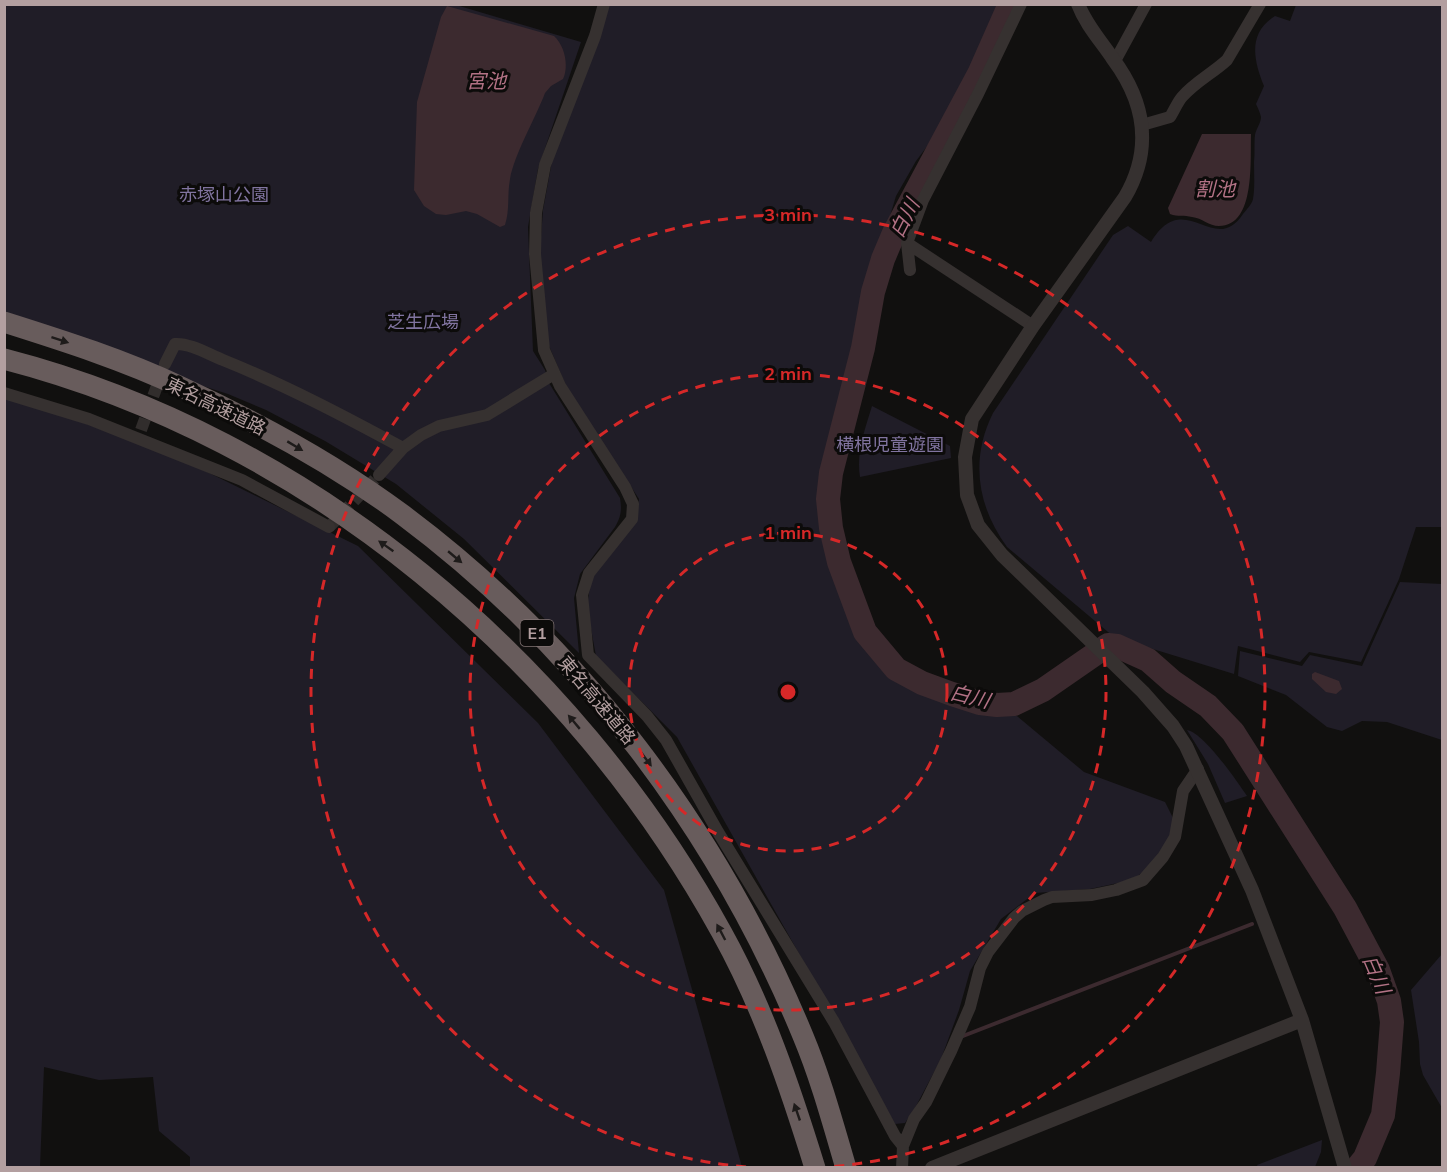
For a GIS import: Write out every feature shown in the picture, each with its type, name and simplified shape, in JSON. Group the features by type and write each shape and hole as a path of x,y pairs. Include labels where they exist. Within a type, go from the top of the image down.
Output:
{"highway":[{"name":"東名高速道路","path":"4,322 83,347 180,386 269,431 357,484 403,515 505,601 559,655 652,768 718,865 750,921 805,1040 846,1167"},
{"name":"東名高速道路","path":"4,359 116,396 195,430 270,470 335,510 393,551 452,599 510,652 564,710 617,774 658,827 693,882 724,936 753,997 775,1049 815,1167"}],"street":[{"path":"604,4 595,36 545,165 536,213 536,254 544,350 554,374 625,487 633,504 632,519 589,573 583,603 588,656 666,740 718,832 834,1022 895,1136 903,1146"},
{"path":"910,270 907,243 923,200 1021,4"},
{"path":"1078,4 1093,32 1115,61 1136,99 1142,125 1142,152 1133,183 1033,326 972,419 965,457 968,495 978,525 1002,555 1114,663 1173,726 1186,746 1252,890 1302,1020 1345,1167"},
{"path":"1115,61 1146,4"},
{"path":"1142,125 1170,117 1188,91 1227,60 1260,4"},
{"path":"907,243 1033,326"},
{"path":"165,364 174,344 198,350 276,382 403,448"},
{"path":"379,475 403,448 421,435 439,426 487,414 554,374"},
{"path":"4,393 140,434 242,480 329,527"},
{"path":"902,1167 903,1146 914,1119 926,1102 951,1051 970,1007 980,968 988,952 1022,911 1052,897 1092,895 1131,886 1143,880 1163,857 1175,837 1183,791 1198,769"},
{"path":"932,1167 1302,1020"}],"green space":[{"name":"赤塚山公園","path":"5,5 456,5 581,42 538,169 528,227 533,351 545,370 549,383 621,502 620,517 615,527 580,574 574,598 579,653 464,539 396,484 325,441 266,410 228,394 5,314"},
{"path":"607,5 1005,5 977,71 959,104 916,161 896,196 875,266 859,349 820,500 823,526 832,557 863,633 895,671 951,696 980,704 1006,707 1084,772 1165,802 1174,820 1171,835 1150,867 1132,880 1090,889 1035,893 1001,919 970,971 941,1059 905,1123 895,1124 677,737 596,656 587,607 591,578 634,524 639,499 567,388 546,339 540,251 543,210 552,161"},
{"path":"1296,5 1442,5 1442,527 1416,527 1399,579 1361,662 1309,652 1300,662 1238,646 1234,674 1114,637 1007,547 983,499 979,465 981,448 993,413 1113,235 1128,226 1151,242 1164,227 1176,220 1187,220 1221,229 1232,226 1250,205 1254,190 1255,135 1261,117 1256,104 1264,86 1257,66 1255,47 1257,38 1260,30 1275,16 1290,21"},
{"path":"4,398 87,424 193,465 358,546 538,723 664,890 742,1167 190,1167 190,1157 159,1131 153,1077 99,1080 44,1067 40,1167 5,1167"},
{"name":"横根児童遊園","path":"872,406 950,446 951,458 860,477 860,450"},
{"path":"1400,582 1442,584 1442,740 1387,722 1362,721 1342,731 1327,727 1286,695 1238,676 1240,651 1302,666 1310,655 1362,666"},
{"path":"1187,730 1211,748 1247,796 1225,803 1208,764"},
{"path":"1442,954 1442,1108 1423,1075 1420,1064 1411,990"},
{"path":"1322,1140 1321,1152 1315,1167 1258,1167 1257,1165"}],"water":[{"name":"宮池","path":"447,6 554,36 565,56 566,68 563,79 551,86 545,93 512,169 507,219 505,225 500,227 477,214 466,211 446,215 436,214 424,206 414,190 417,102 441,17"},
{"name":"割池","path":"1202,134 1251,134 1250,174 1245,203 1239,215 1231,223 1215,226 1196,218 1170,214 1168,208"},
{"path":"1315,672 1339,681 1342,689 1336,694 1326,692 1312,679 1312,674"}],"waterway":[{"name":"白川","path":"1010,4 979,74 894,233 883,259 873,292 863,348 831,473 828,499 831,528 839,562 865,632 896,669 922,683 980,703 1014,704 1043,690 1108,645 1117,646 1148,660 1173,682 1208,706 1233,732 1345,908 1378,970 1389,1001 1392,1022 1383,1115 1365,1158 1357,1168"},
{"path":"963,1036 1252,924"}],"tunnel":[{"path":"141,430 162,372"},
{"path":"329,527 379,475"}],"park label":[{"name":"芝生広場","path":"423,321"}]}
